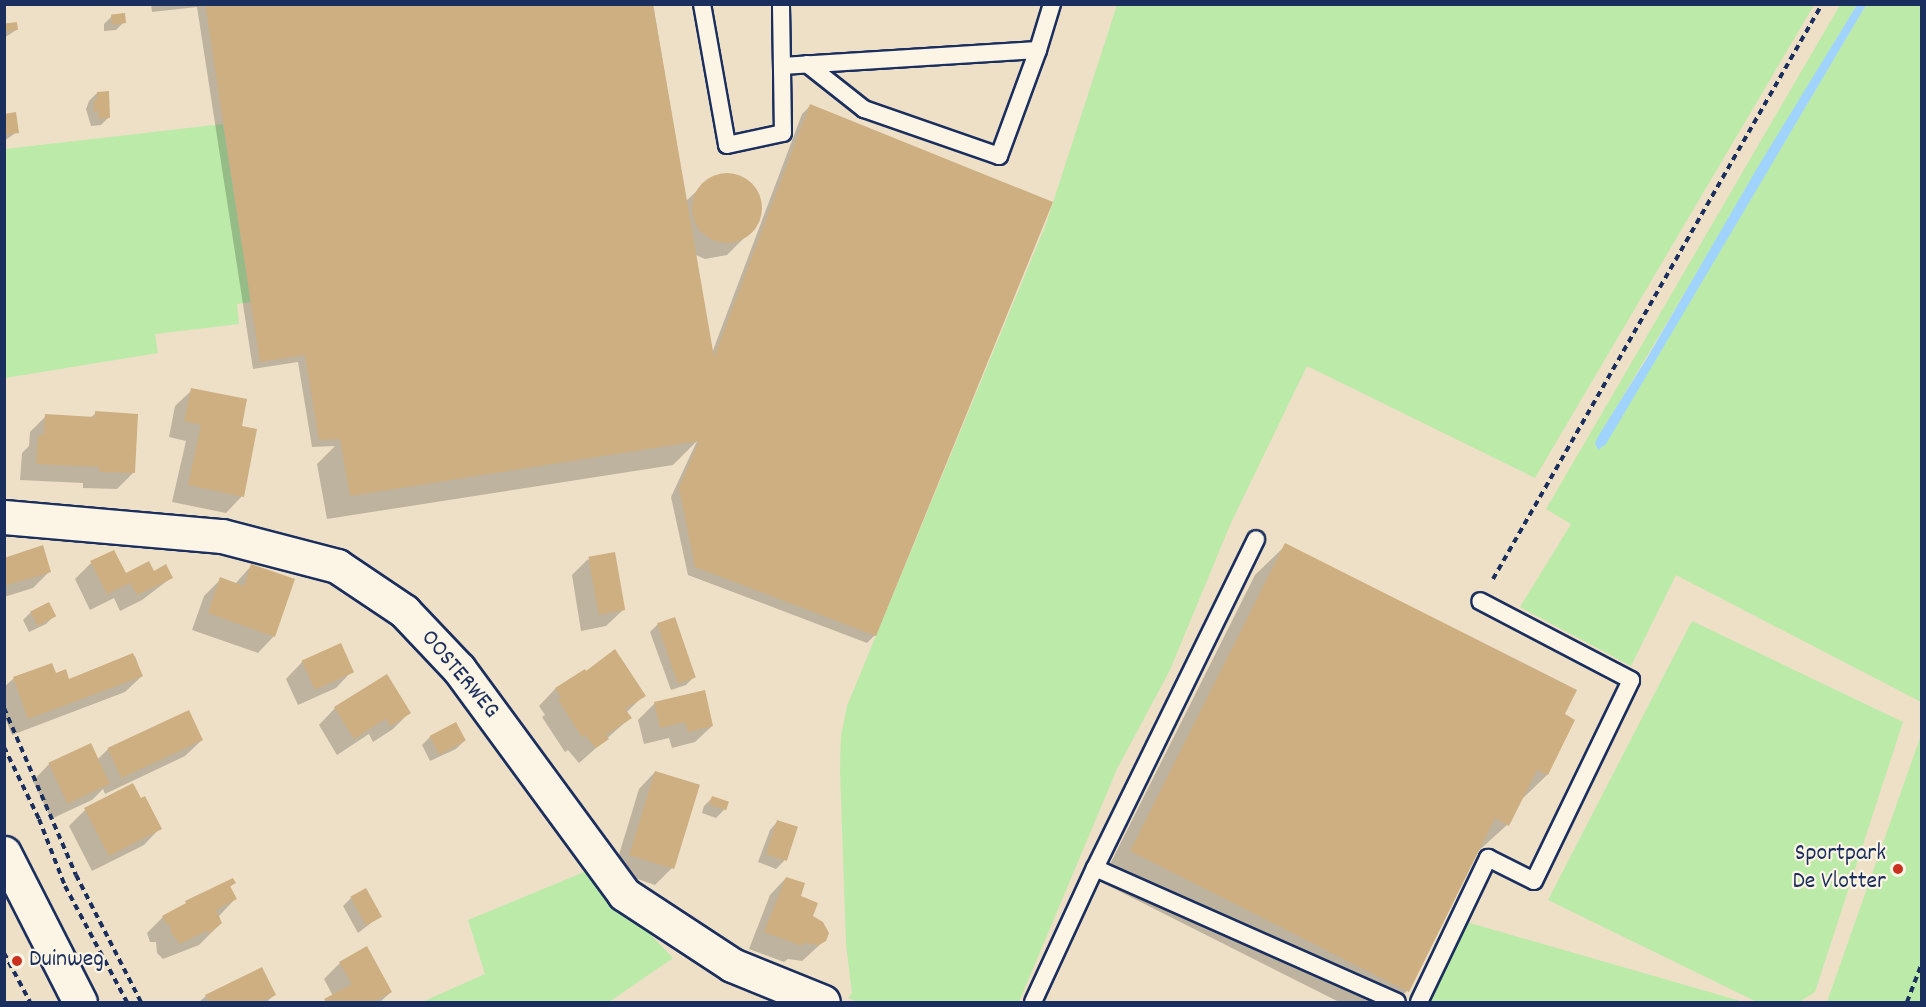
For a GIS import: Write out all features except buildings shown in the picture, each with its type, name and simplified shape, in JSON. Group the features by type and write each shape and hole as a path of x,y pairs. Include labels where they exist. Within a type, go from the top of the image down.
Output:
{"street":[{"name":"OOSTERWEG","path":"4,517 222,537 337,566 404,611 459,669 624,894 732,965 823,1002"},
{"path":"4,853 80,1002"}],"lane":[{"path":"702,4 728,145 783,133 781,4"},
{"path":"807,64 864,109 999,156 1038,50 1052,4"},
{"path":"782,66 1038,50"},
{"path":"1033,1002 1095,868 1256,539"},
{"path":"1419,1002 1488,858 1534,881 1631,680 1480,601"},
{"path":"1095,868 1397,1002"}],"path":[{"path":"1480,601 1822,4"},
{"path":"4,708 76,875 141,1002"},
{"path":"4,747 39,819 65,886 127,1002"},
{"path":"4,953 30,1002"},
{"path":"1908,1002 1922,963"}],"green space":[{"path":"1117,5 1814,5 1535,478 1307,366 1230,525 1170,670 1117,769 1019,1002 858,1002 848,998 852,993 846,944 840,770 841,736 847,706 1046,224"},
{"path":"1840,5 1857,5 1595,443 1648,371 1866,5 1921,5 1921,702 1676,575 1631,666 1520,607 1571,524 1546,509"},
{"path":"223,124 251,302 237,304 239,324 155,334 158,353 5,378 5,149"},
{"path":"1692,621 1903,722 1815,992 1799,1002 1757,1002 1548,900"},
{"name":"Sportpark De Vlotter","path":"1921,735 1921,1002 1827,1002"},
{"path":"589,870 673,958 609,1002 422,1002 485,974 468,920"},
{"path":"1463,921 1744,1002 1424,1002"}],"water":[{"path":"1857,5 1866,5 1606,444 1598,450 1595,443 1599,435"}],"place":[{"name":"Sportpark De Vlotter","path":"1898,869"},
{"name":"Duinweg","path":"17,961"}]}
